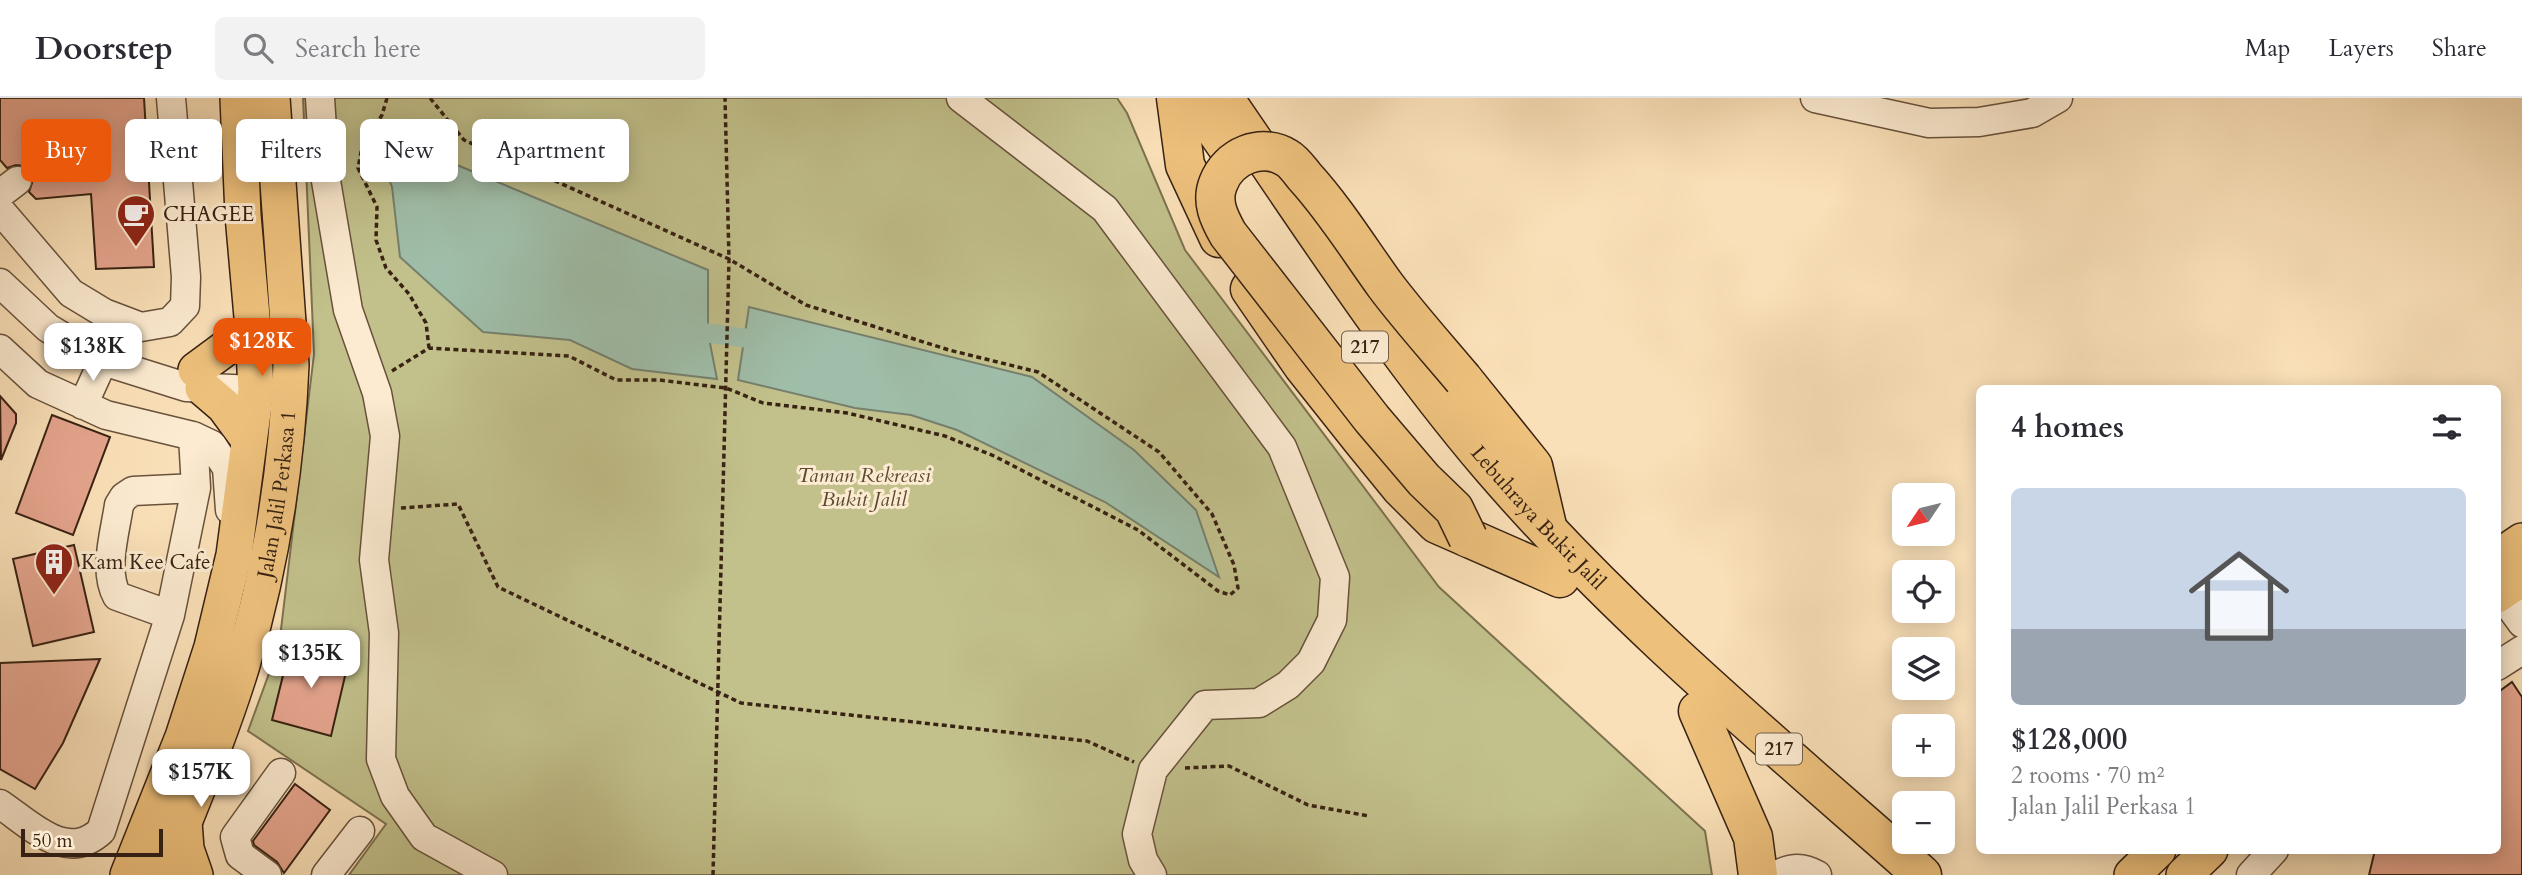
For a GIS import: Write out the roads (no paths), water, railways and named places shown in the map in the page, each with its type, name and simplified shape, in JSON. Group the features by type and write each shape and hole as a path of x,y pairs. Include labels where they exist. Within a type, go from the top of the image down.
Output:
{"highway":[{"path":"1176,98 1185,165 1221,243 1303,366 1401,488 1437,524 1560,578"},
{"name":"Lebuhraya Bukit Jalil","path":"1193,98 1351,329 1402,397 1493,505 1622,641 1884,875"},
{"name":"Lebuhraya Bukit Jalil","path":"1224,98 1373,316 1491,467 1648,631 1922,875"},
{"path":"1468,538 1454,509 1424,480 1372,418 1227,234 1218,218 1214,200 1217,184 1227,168 1239,158 1255,151 1271,150 1289,159 1315,188 1387,288 1533,466 1548,529"},
{"path":"1698,711 1753,837 1758,875"}],"main road":[{"name":"Jalan Jalil Perkasa 1","path":"160,873 158,841 184,775 183,737 212,647 234,555 260,378 243,215 239,98"},
{"name":"Jalan Jalil Perkasa 1","path":"160,873 186,849 184,822 213,749 245,652 271,548 291,366 272,98"},
{"path":"249,440 224,405 200,379 253,328"},
{"path":"260,378 278,364 289,334"},
{"path":"260,378 274,382 286,424"},
{"path":"2501,555 2522,541"},
{"path":"2132,875 2154,854"},
{"path":"2183,875 2206,854"}],"street":[{"path":"0,210 71,293 104,313 141,327 170,322 185,306 186,277 171,98"},
{"path":"320,98 324,175 348,310 377,393 386,436 374,560 384,633 381,759 395,796 424,837 493,875"},
{"path":"961,98 1105,209 1282,447 1335,577 1332,620 1311,662 1288,685 1258,703 1205,705 1153,770 1137,834 1143,860 1152,875"},
{"path":"1815,98 1928,124 1979,122 2032,113 2058,98"},
{"path":"1,286 48,328 103,361 163,378 188,370 200,379 260,378"},
{"path":"48,328 71,293"},
{"path":"0,349 38,384 83,405 106,415 193,436 212,445 227,468 234,555"},
{"path":"83,405 103,361"},
{"path":"0,804 57,843 78,845 92,839 101,831 170,615 197,488 193,436"},
{"path":"170,615 117,596 110,573 119,505 124,497 134,491 197,488"},
{"path":"2506,589 2522,623"},
{"path":"2501,663 2522,650"},
{"path":"267,875 240,855 235,837 281,773"},
{"path":"326,875 360,831"},
{"path":"1777,875 1786,870 1800,868 1817,875"}],"waterway":[{"path":"708,333 745,338"}],"place":[{"name":"CHAGEE","path":"136,248"},
{"name":"Kam Kee Cafe","path":"54,596"}],"park label":[{"name":"Taman Rekreasi Bukit Jalil","path":"864,487"}]}
